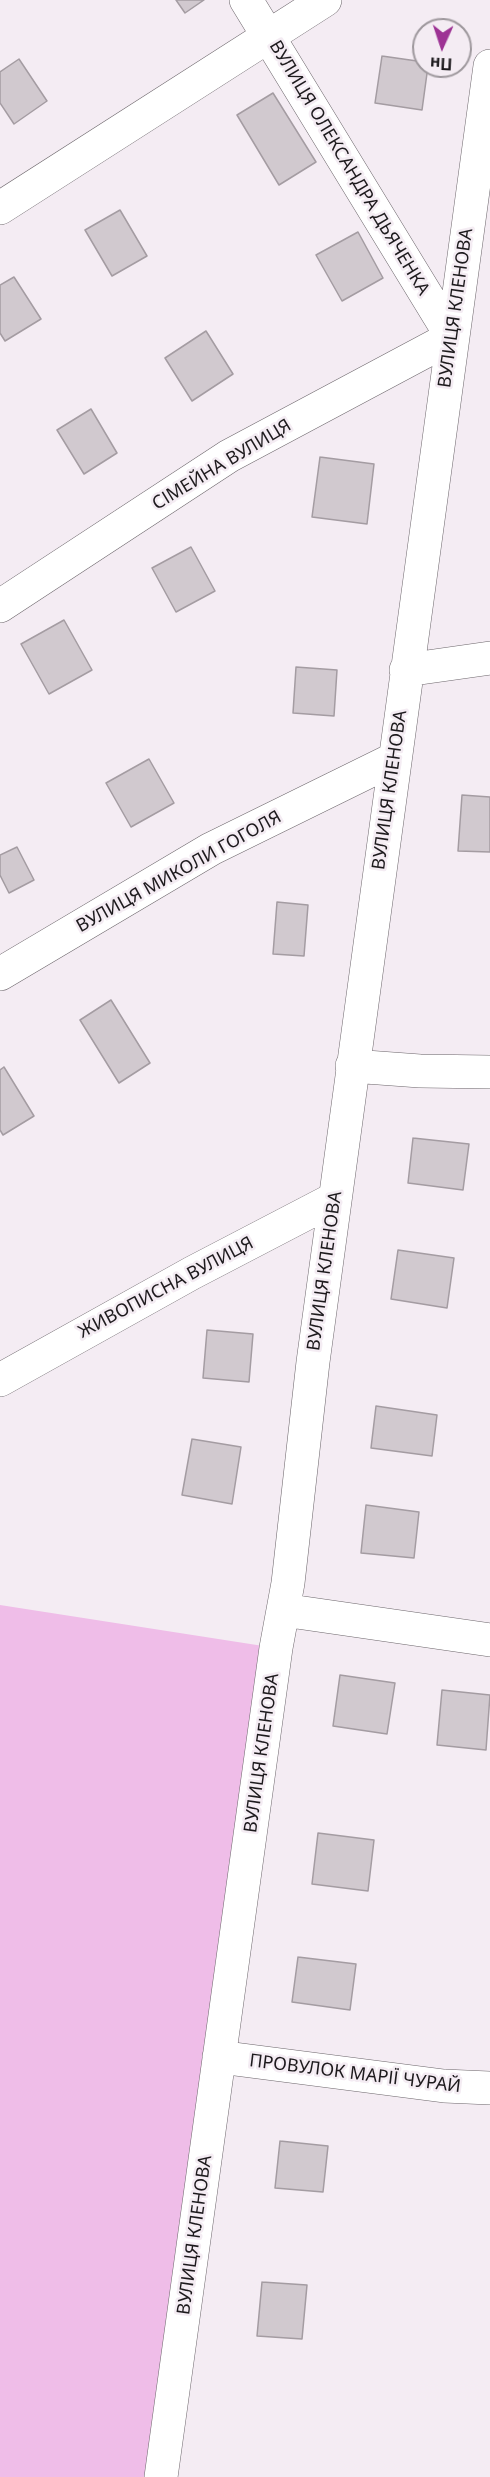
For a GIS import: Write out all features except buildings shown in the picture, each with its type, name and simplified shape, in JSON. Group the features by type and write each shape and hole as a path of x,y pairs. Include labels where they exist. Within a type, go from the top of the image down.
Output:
{"street":[{"name":"ВУЛИЦЯ ОЛЕКСАНДРА ДЬЯЧЕНКА","path":"246,0 452,337"},
{"path":"0,208 326,0"},
{"name":"ВУЛИЦЯ КЛЕНОВА","path":"161,2477 283,1610 334,1199 490,66"},
{"name":"СІМЕЙНА ВУЛИЦЯ","path":"0,606 229,456 452,337"},
{"path":"406,670 490,658"},
{"name":"ВУЛИЦЯ МИКОЛИ ГОГОЛЯ","path":"0,974 212,849 394,759"},
{"path":"352,1066 420,1071 490,1072"},
{"name":"ЖИВОПИСНА ВУЛИЦЯ","path":"0,1380 192,1273 334,1199"},
{"path":"283,1610 490,1640"},
{"name":"ПРОВУЛОК МАРІЇ ЧУРАЙ","path":"219,2058 444,2086 490,2088"}],"shaded area":[{"path":"0,1605 276,1648 161,2477 0,2477"}]}
